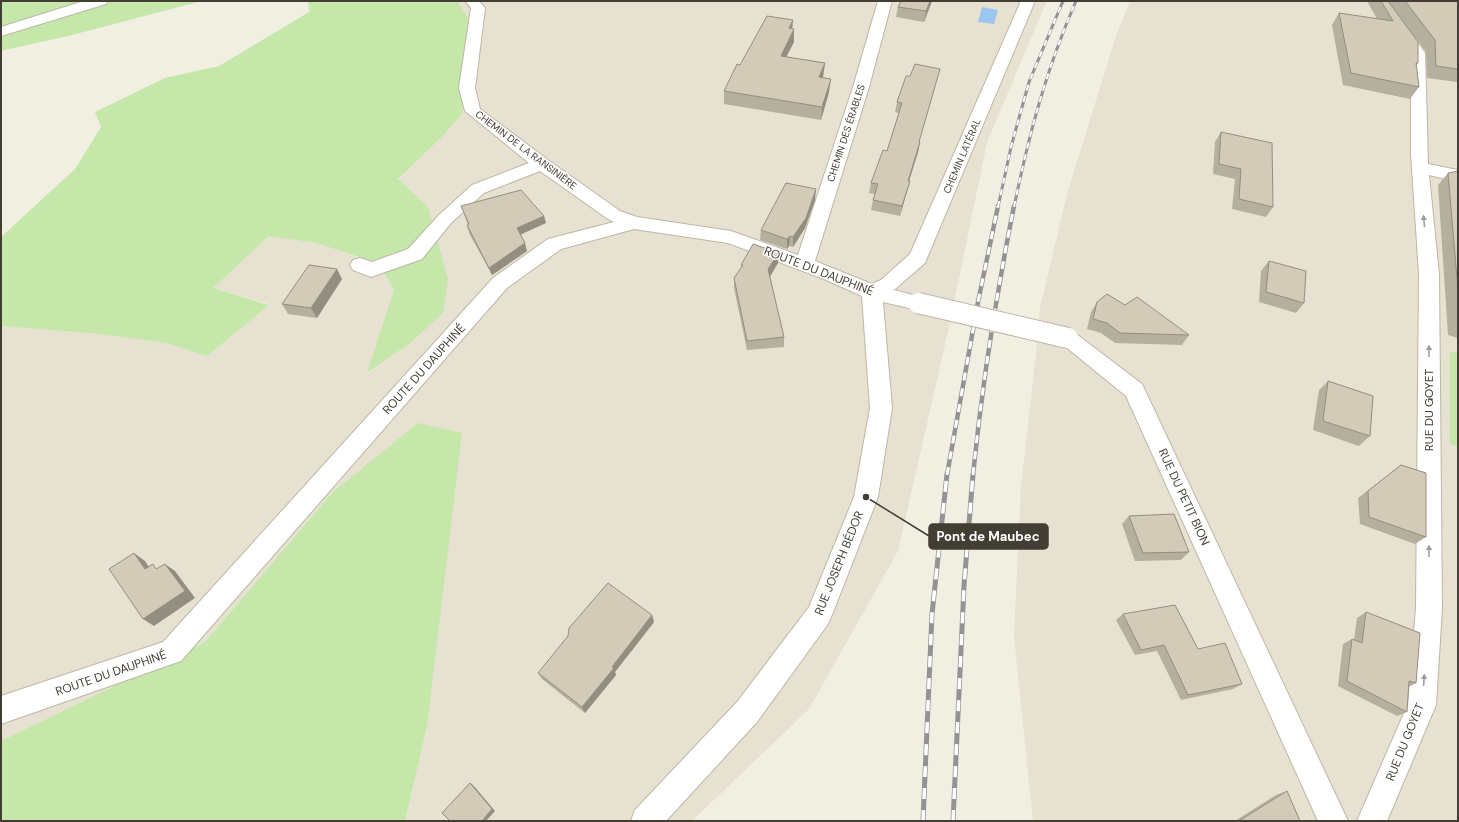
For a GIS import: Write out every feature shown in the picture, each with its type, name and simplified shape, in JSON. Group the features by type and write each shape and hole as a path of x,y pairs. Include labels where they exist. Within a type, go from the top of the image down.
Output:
{"street":[{"path":"1,32 101,1"},
{"name":"CHEMIN DE LA RANSINIÈRE","path":"472,1 478,8 467,88 473,111 542,164 614,215 634,222"},
{"name":"CHEMIN DES ÉRABLES","path":"804,265 861,87 885,1"},
{"name":"CHEMIN LATÉRAL","path":"872,292 888,285 918,258 1028,1"},
{"name":"RUE DU GOYET","path":"1372,821 1422,705 1428,623 1429,274 1419,154 1418,53 1380,1"},
{"path":"360,264 371,270 415,254 445,220 478,189 542,164"},
{"path":"1421,168 1458,176"},
{"name":"ROUTE DU DAUPHINÉ","path":"1,710 172,652 500,283 555,244 634,222 731,237 831,274 872,292 918,303"},
{"name":"RUE JOSEPH BÉDOR","path":"646,821 747,712 819,615 866,497 880,415 881,408 872,292"},
{"name":"RUE DU PETIT BION","path":"918,303 1068,338 1134,390 1333,821"}],"shaded area":[{"path":"457,1 1047,1 987,142 949,327 898,551 809,709 692,821 405,821 427,726 332,493 205,642 1,741 1,326 100,334 166,343 207,356 269,304 213,288 269,236 316,243 378,263 394,290 368,373 409,344 428,207 398,180 438,141 465,53 468,18"},
{"path":"1130,1 1458,1 1458,821 1033,821 1014,636 1021,487 1040,308 1067,194 1116,36"}],"green space":[{"path":"1,1 202,1 72,35 1,51"},
{"path":"308,1 457,1 468,18 462,114 438,141 398,179 428,207 448,279 443,313 409,344 367,373 394,290 378,263 316,243 269,236 213,288 269,305 207,356 166,343 100,334 1,326 1,237 75,169 101,127 95,112 165,78 219,66 309,12"},
{"path":"1450,351 1458,353 1458,446 1450,444"},
{"path":"418,423 462,433 427,726 405,821 1,821 1,741 205,642 332,493"}],"water":[{"path":"982,7 998,10 994,24 978,22"}],"building":[{"path":"901,1 930,1 926,11 898,7"},
{"path":"1381,1 1388,1 1418,42 1418,63 1416,63 1419,87 1351,73 1339,13 1393,21"},
{"path":"1405,1 1458,1 1458,69 1436,66 1435,40"},
{"path":"767,16 793,20 789,28 794,29 781,56 825,63 819,77 831,79 822,107 724,91 737,64 740,65"},
{"path":"915,64 940,69 902,206 873,200 878,184 871,183 883,150 887,151 902,103 897,102 906,76 910,76"},
{"path":"1221,132 1272,143 1273,207 1239,199 1241,169 1219,164"},
{"path":"1458,171 1458,290 1448,173"},
{"path":"786,183 816,189 806,218 793,237 790,236 787,239 761,230"},
{"path":"521,190 544,216 517,228 525,243 489,268 467,225 469,224 461,206"},
{"path":"753,244 779,253 768,269 784,337 747,341 734,278 743,265 741,265"},
{"path":"1269,261 1306,271 1304,303 1266,292"},
{"path":"309,265 337,269 311,308 282,304"},
{"path":"1107,294 1125,305 1137,297 1189,335 1120,333 1107,323 1093,319 1097,302"},
{"path":"1328,381 1373,396 1370,436 1323,421"},
{"path":"1401,465 1426,473 1426,537 1369,517 1368,491"},
{"path":"1174,514 1189,552 1143,553 1129,516"},
{"path":"134,553 145,569 153,564 156,569 165,564 185,591 143,619 109,569"},
{"path":"608,583 652,615 612,667 614,668 582,707 538,673 568,636 569,628"},
{"path":"1175,605 1198,649 1225,643 1242,684 1188,695 1164,645 1141,650 1123,614"},
{"path":"1366,612 1420,633 1416,683 1409,681 1407,712 1347,681 1352,639 1362,643"},
{"path":"470,783 492,809 482,821 450,821 442,813"},
{"path":"1287,791 1300,821 1239,821"}],"railway":[{"path":"998,207 1011,147 1029,82 1063,1"},
{"path":"1014,207 1039,102 1065,27 1076,1"},
{"path":"947,475 978,302 998,206"},
{"path":"973,475 990,340 1014,206"},
{"path":"923,821 932,614 947,474"},
{"path":"953,821 964,586 973,474"}],"place":[{"name":"Pont de Maubec","path":"866,497"}]}
